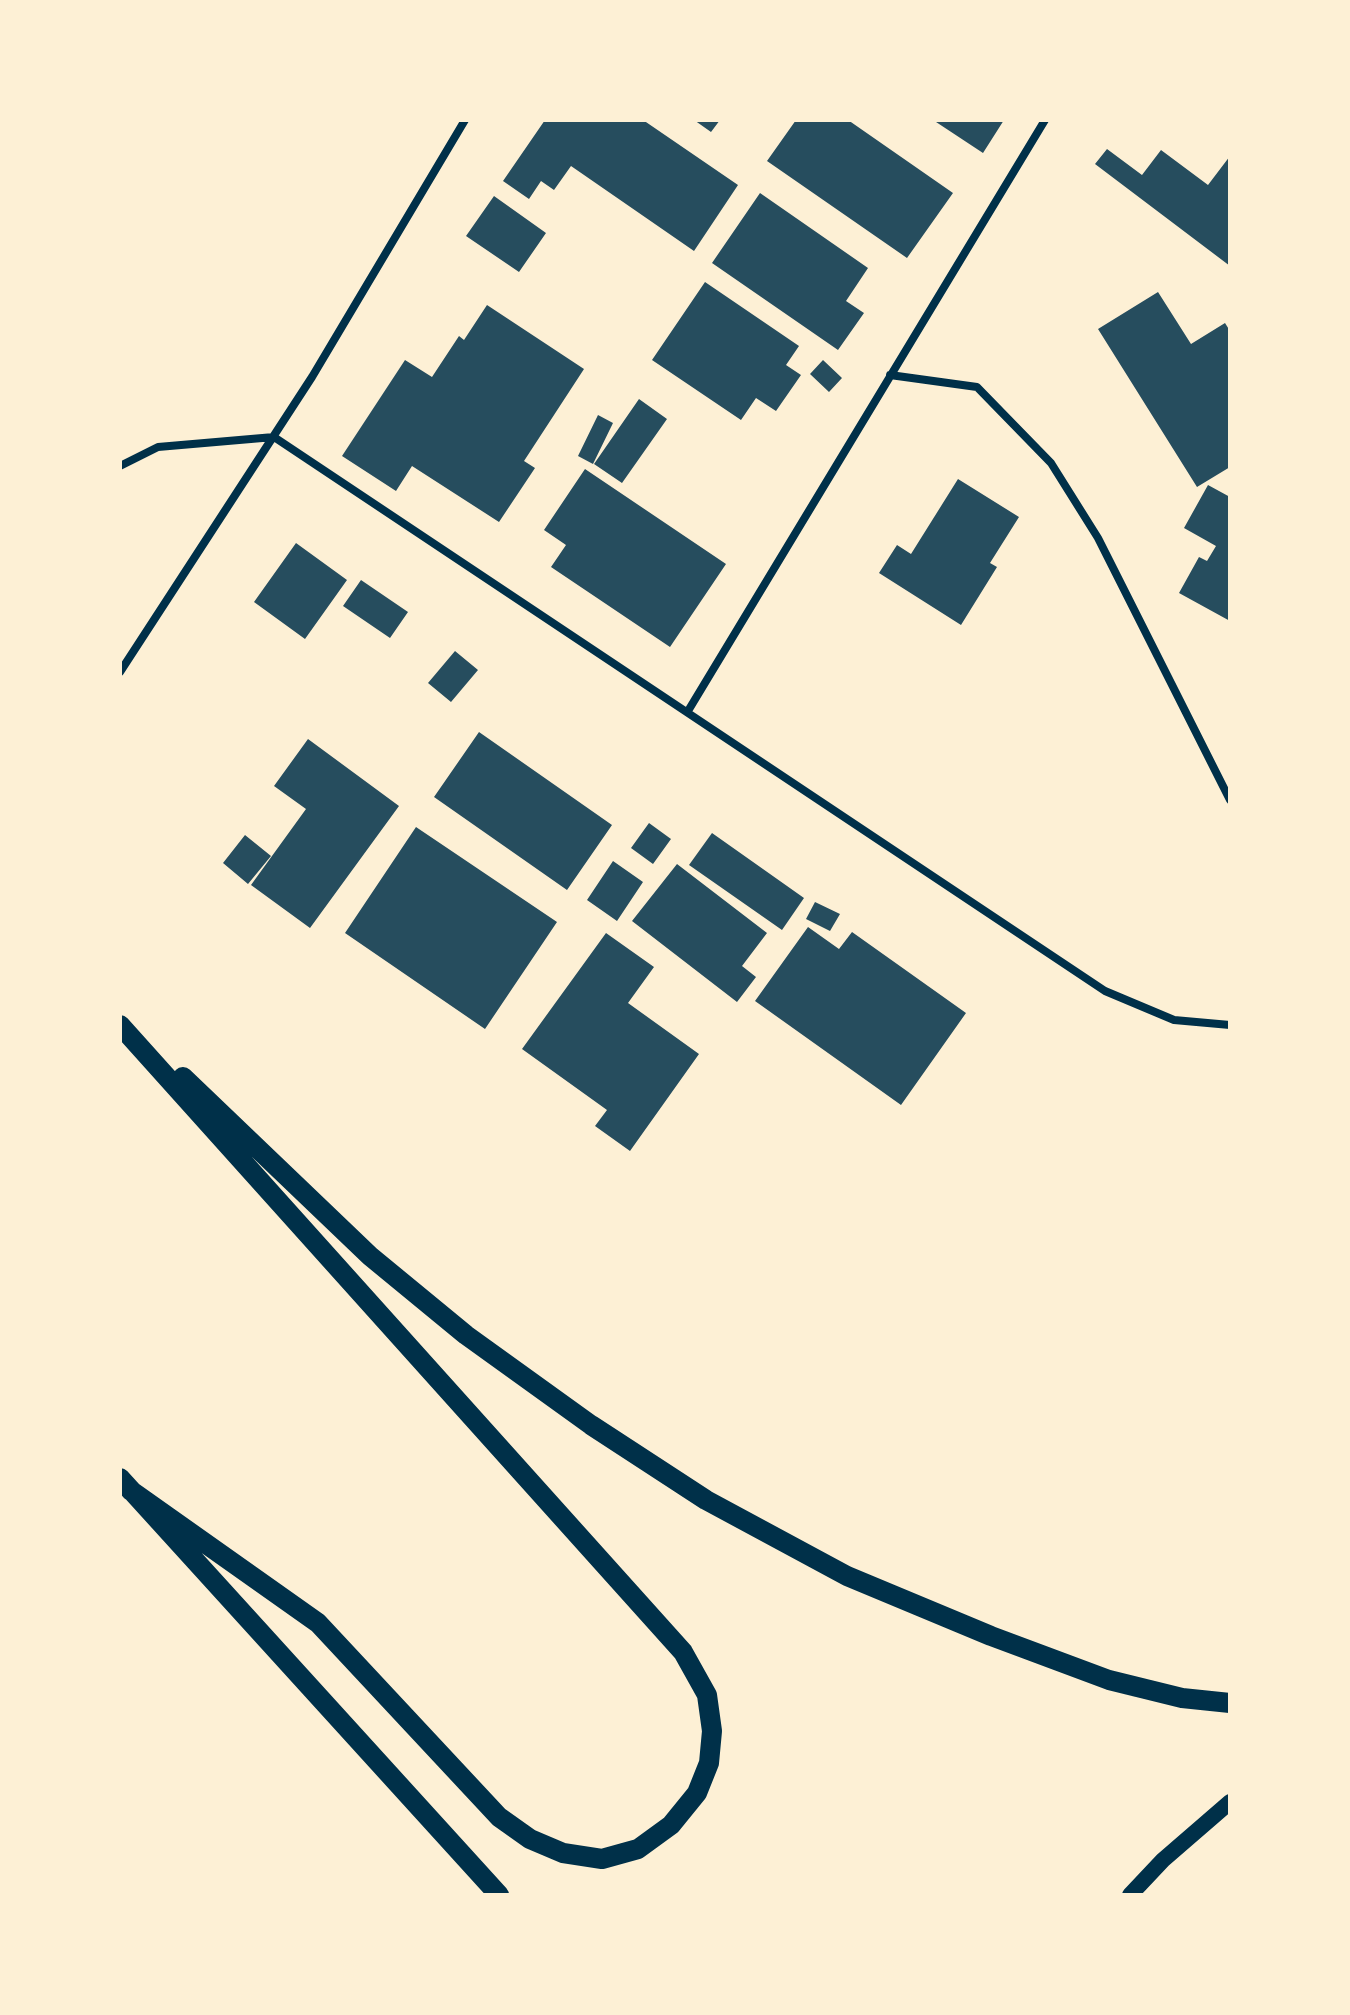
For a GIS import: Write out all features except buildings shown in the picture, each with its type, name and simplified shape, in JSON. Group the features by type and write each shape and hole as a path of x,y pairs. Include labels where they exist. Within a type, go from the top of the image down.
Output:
{"main road":[{"path":"120,1017 370,1256 466,1335 591,1425 706,1500 847,1576 991,1636 1109,1680 1182,1698 1230,1703"},
{"path":"120,1025 683,1652 707,1695 712,1731 709,1763 697,1793 671,1825 638,1849 614,1856 602,1859 563,1853 530,1839 499,1817 318,1623 125,1484"},
{"path":"125,1484 499,1895"},
{"path":"1130,1895 1163,1860 1230,1802"}],"street":[{"path":"120,672 274,437 465,120"},
{"path":"688,711 1045,120"},
{"path":"890,375 977,387 1051,463 1098,538 1230,800"},
{"path":"120,466 158,447 274,437 1105,991 1174,1020 1230,1025"}]}
